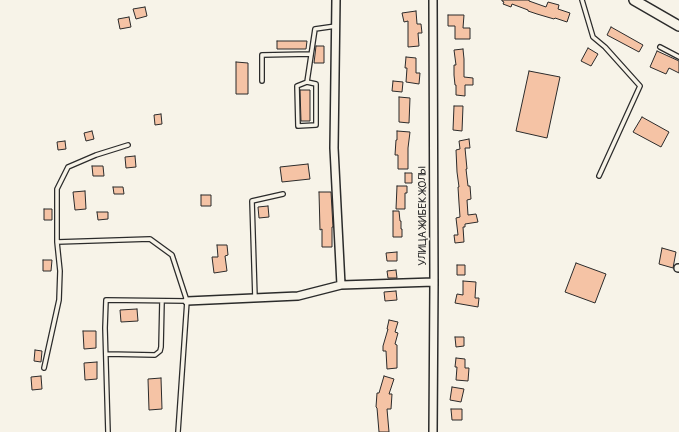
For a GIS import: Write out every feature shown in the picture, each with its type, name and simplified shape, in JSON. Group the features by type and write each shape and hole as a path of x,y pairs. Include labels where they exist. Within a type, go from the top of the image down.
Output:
{"main road":[{"path":"634,0 679,26"}],"street":[{"path":"336,0 334,148 341,285"},
{"name":"УЛИЦА ЖИБЕК ЖОЛЫ","path":"433,0 433,432"},
{"path":"187,301 298,296 341,285 434,282"}],"lane":[{"path":"582,0 593,37 640,86 599,176"},
{"path":"308,82 315,29 336,26"},
{"path":"660,47 679,57"},
{"path":"262,81 262,55 311,54"},
{"path":"308,82 316,84 316,125 298,126 297,86 308,82"},
{"path":"44,368 59,300 60,271 57,242 56,189 68,167 96,155 128,145"},
{"path":"255,298 252,201 283,194"},
{"path":"57,242 150,239 172,255 187,301 178,432"},
{"path":"108,432 106,300 187,301"},
{"path":"106,354 155,355 160,351 162,301"}],"building":[{"path":"502,0 529,0 546,7 548,2 559,5 558,9 570,13 567,22 537,14 512,4 511,7 503,4 504,2"},
{"path":"145,7 147,16 136,19 133,9"},
{"path":"416,11 417,24 421,24 422,33 418,33 419,46 408,47 408,21 404,22 402,13"},
{"path":"448,15 464,15 463,28 470,28 470,39 455,39 455,26 448,26"},
{"path":"129,17 131,27 120,29 118,19"},
{"path":"611,27 643,45 639,52 607,35"},
{"path":"277,41 307,41 306,49 277,49"},
{"path":"316,46 324,46 324,63 314,63"},
{"path":"588,48 598,54 591,66 581,61"},
{"path":"463,49 464,77 473,78 473,85 465,85 465,96 456,95 454,75 454,65 456,65 454,50"},
{"path":"657,51 679,61 679,73 669,68 666,74 650,67"},
{"path":"406,57 416,58 416,73 420,73 419,84 406,82"},
{"path":"236,62 248,63 248,94 236,94"},
{"path":"529,71 560,77 547,138 516,131"},
{"path":"393,81 403,82 402,92 392,91"},
{"path":"300,90 310,90 310,121 301,121"},
{"path":"399,97 410,98 409,123 399,122"},
{"path":"454,106 463,106 462,131 453,130"},
{"path":"161,114 162,124 155,125 154,115"},
{"path":"642,117 669,132 661,147 633,132"},
{"path":"92,131 94,139 86,141 84,133"},
{"path":"397,131 410,132 408,169 398,169 398,155 395,155"},
{"path":"469,139 470,148 465,148 468,186 470,186 471,199 467,200 468,215 476,214 478,222 465,224 465,227 463,227 464,242 455,243 454,235 458,235 456,218 460,217 456,150 460,149 459,141"},
{"path":"65,141 66,149 58,150 57,142"},
{"path":"135,156 136,167 126,168 125,157"},
{"path":"308,164 310,179 282,182 280,167"},
{"path":"92,166 103,166 104,176 93,176"},
{"path":"405,173 412,173 412,183 405,183"},
{"path":"397,186 407,186 407,193 405,193 405,209 396,209"},
{"path":"113,187 123,187 124,194 114,194"},
{"path":"85,191 86,209 75,210 73,192"},
{"path":"319,192 331,192 333,227 332,247 322,247"},
{"path":"201,195 211,195 211,206 201,206"},
{"path":"268,206 269,217 259,218 258,207"},
{"path":"44,209 52,209 52,220 44,220"},
{"path":"393,211 399,211 402,237 393,237"},
{"path":"97,212 108,212 108,219 98,220"},
{"path":"217,245 227,245 228,255 225,256 227,271 214,273 212,257 218,257"},
{"path":"662,248 676,252 673,268 659,264"},
{"path":"397,252 397,261 387,261 386,253"},
{"path":"43,260 52,260 51,271 43,271"},
{"path":"576,263 606,274 595,303 565,292"},
{"path":"457,265 465,265 465,275 457,275"},
{"path":"396,270 397,278 388,278 387,271"},
{"path":"463,281 476,282 475,298 479,298 478,307 455,303 457,294 463,295"},
{"path":"396,291 397,300 385,301 384,292"},
{"path":"137,309 138,321 121,322 120,310"},
{"path":"389,320 398,322 395,332 398,333 395,344 397,345 397,368 387,369 386,351 383,351 383,346"},
{"path":"83,331 96,331 96,348 84,349"},
{"path":"455,337 464,337 464,346 456,347"},
{"path":"35,350 42,351 41,362 34,361"},
{"path":"456,358 465,359 465,368 469,368 468,381 456,380"},
{"path":"97,362 97,379 85,380 84,363"},
{"path":"41,376 42,389 32,390 31,377"},
{"path":"384,376 394,379 389,394 392,394 391,409 387,409 389,432 379,432 376,407 377,393 379,393"},
{"path":"161,378 162,409 149,410 148,379"},
{"path":"452,387 464,389 461,402 450,400"},
{"path":"451,409 462,409 462,420 452,420"}]}
